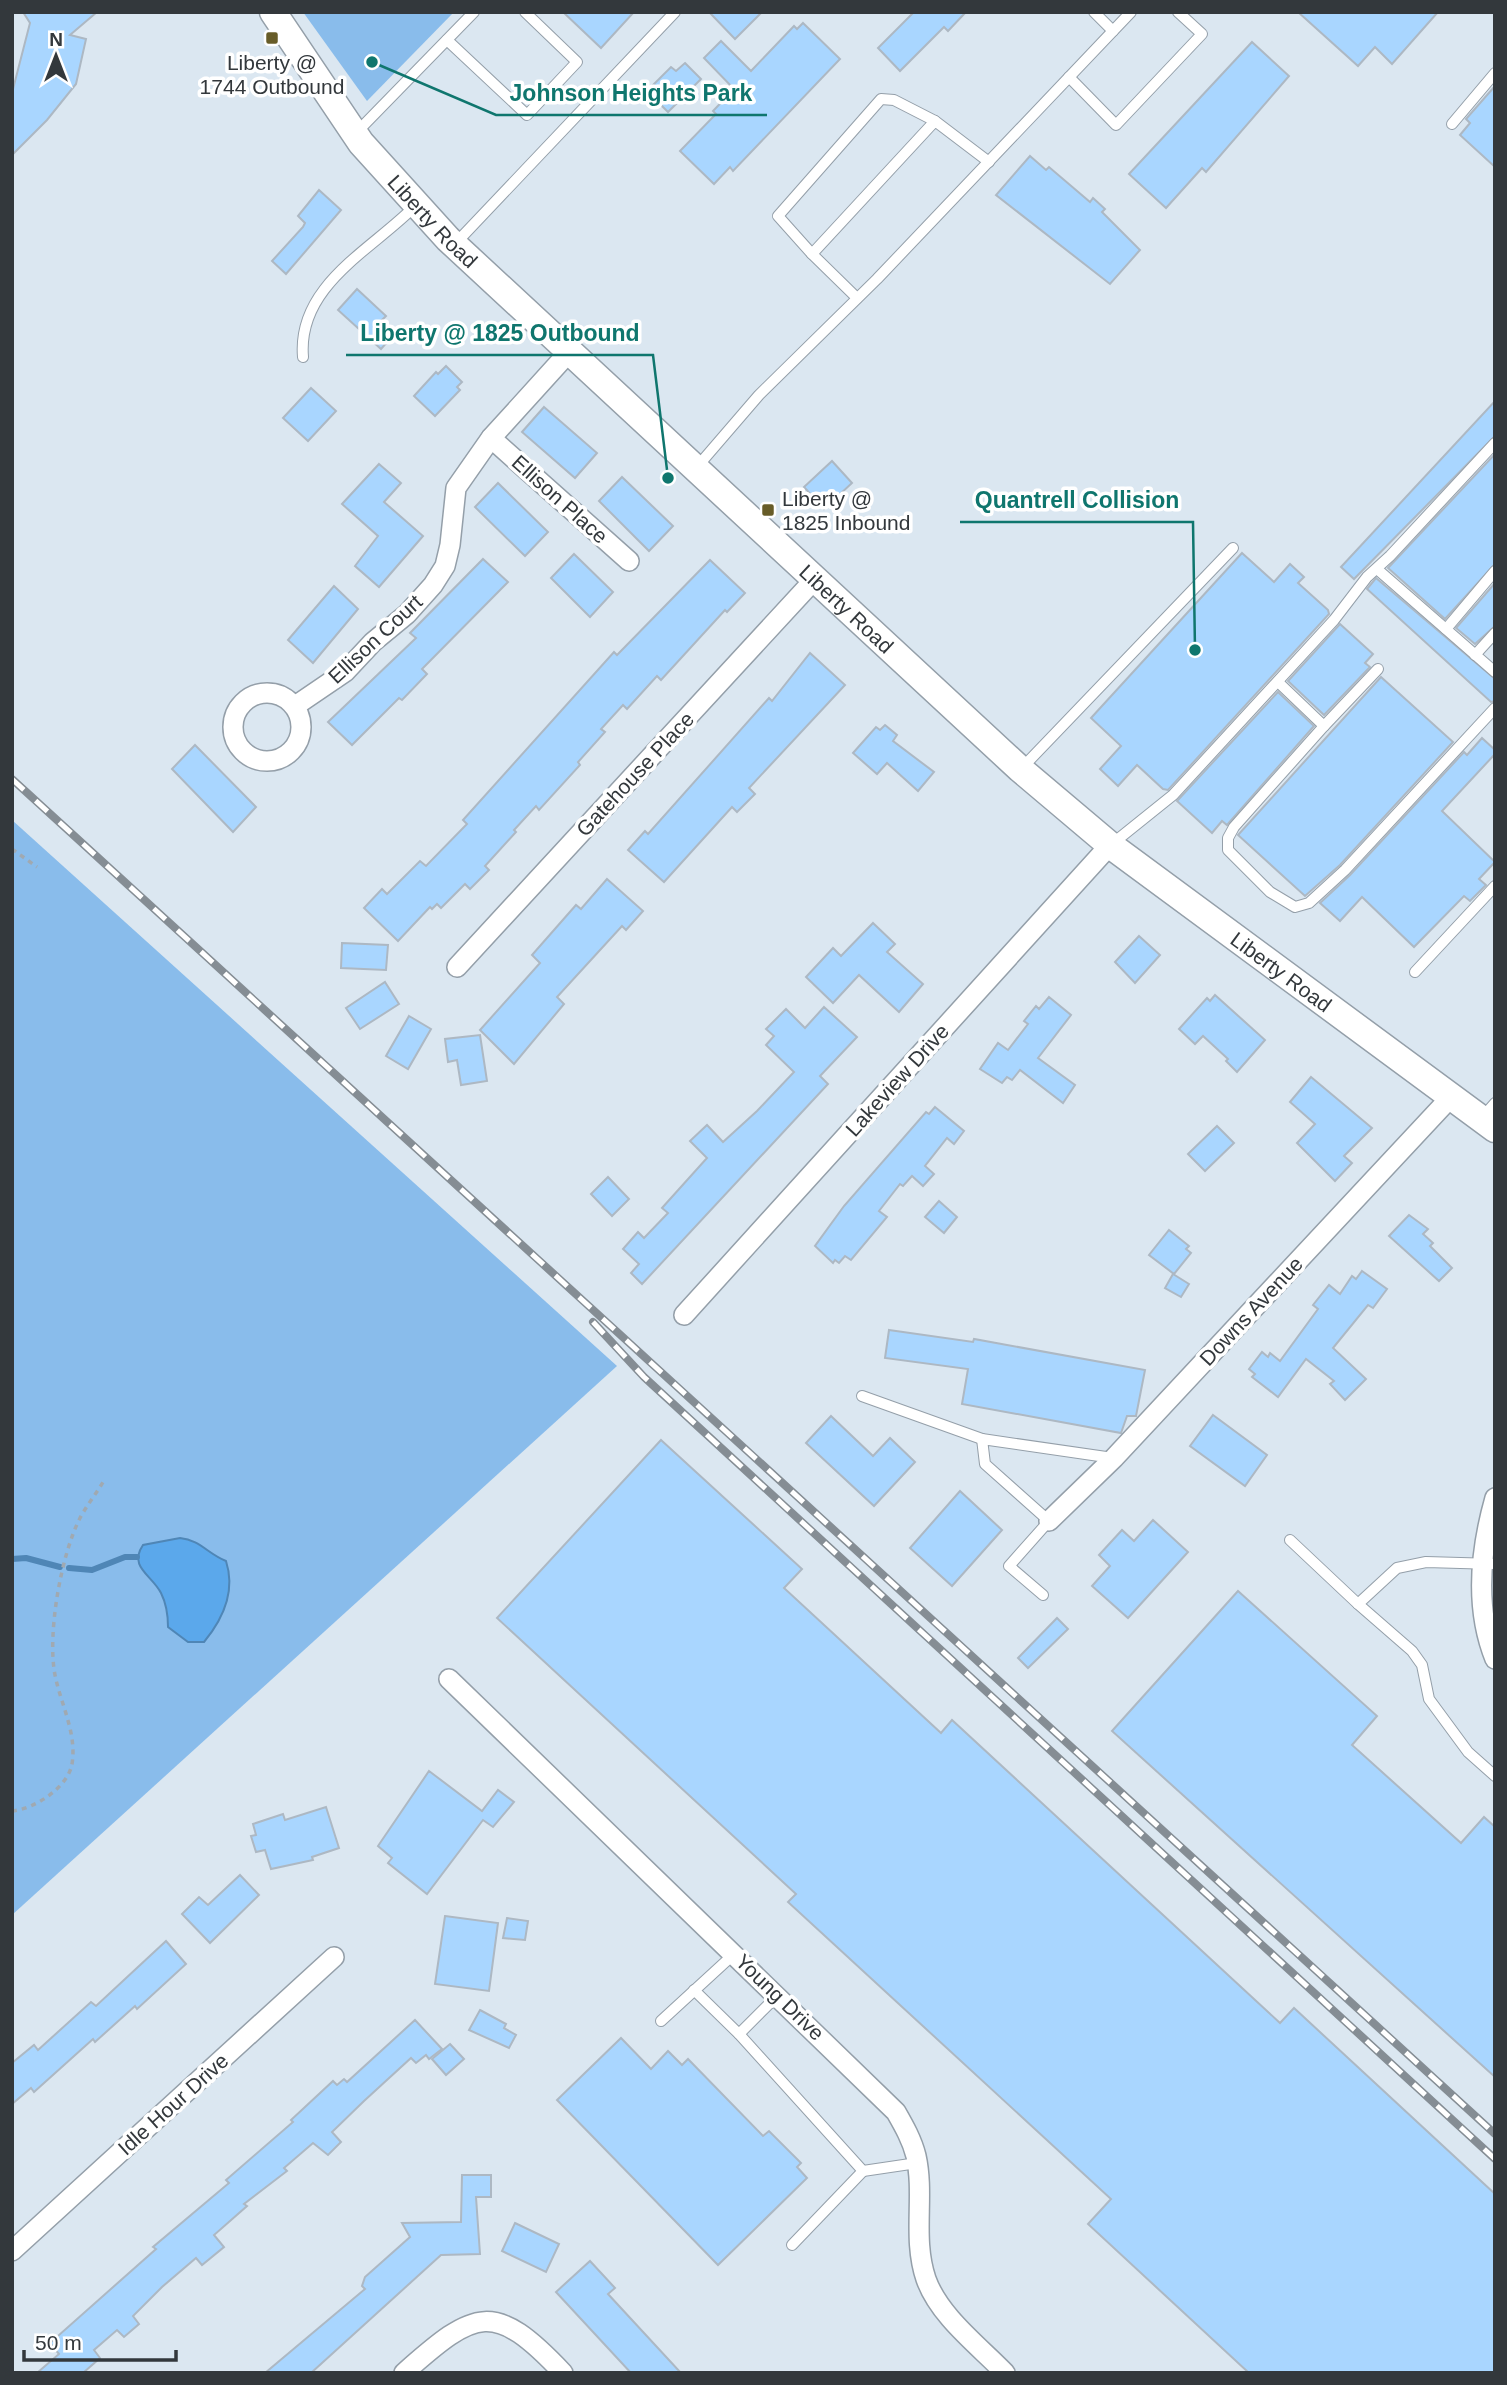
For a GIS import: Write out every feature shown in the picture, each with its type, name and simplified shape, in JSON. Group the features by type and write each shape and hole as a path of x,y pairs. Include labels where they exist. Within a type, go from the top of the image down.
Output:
{"main road":[{"name":"Liberty Road","path":"273,12 354,134 454,244 1020,769 1110,845 1450,1098 1490,1117"}],"street":[{"name":"Ellison Court","path":"295,706 345,672 373,642 407,614 433,585 445,566 450,545 456,488 491,438 569,352"},
{"name":"Ellison Place","path":"491,438 629,561"},
{"name":"Gatehouse Place","path":"457,967 814,580"},
{"name":"Lakeview Drive","path":"684,1314 1110,845"},
{"name":"Downs Avenue","path":"1049,1521 1114,1458 1450,1098"},
{"path":"1495,1498 1483,1617 1495,1659"},
{"name":"Young Drive","path":"449,1679 885,2097 908,2132 917,2163 920,2255 927,2280 947,2311 1005,2373"},
{"name":"Idle Hour Drive","path":"12,2251 334,1958"},
{"path":"404,2373 462,2327 492,2320 508,2324 526,2335 563,2373"}],"lane":[{"path":"354,134 474,12"},
{"path":"447,40 527,115 577,62 525,12"},
{"path":"454,244 675,12"},
{"path":"1094,12 1113,31"},
{"path":"695,470 759,395 857,298 1131,12"},
{"path":"1069,77 1116,125 1202,34 1178,12"},
{"path":"1452,124 1495,73"},
{"path":"857,298 778,216 881,99 894,100 935,121 989,162"},
{"path":"812,254 935,121"},
{"path":"303,357 302,341 308,313 323,290 343,268 416,205"},
{"path":"1110,845 1173,795 1495,443"},
{"path":"1020,769 1233,548"},
{"path":"1377,569 1495,672"},
{"path":"1446,629 1495,571"},
{"path":"1475,655 1495,633"},
{"path":"1378,669 1234,827 1228,838 1228,850 1270,892 1295,907 1309,903 1345,870 1495,708"},
{"path":"1278,682 1324,726"},
{"path":"1416,972 1495,886"},
{"path":"862,1396 982,1439 1114,1458"},
{"path":"982,1439 985,1464 1049,1521 1009,1566 1043,1595"},
{"path":"1290,1540 1412,1651 1422,1665 1429,1699 1468,1752 1495,1776"},
{"path":"1358,1604 1397,1567 1426,1562 1488,1564"},
{"path":"661,2021 734,1954"},
{"path":"694,1990 739,2034 863,2171"},
{"path":"739,2034 778,1995"},
{"path":"792,2245 863,2171 917,2163"}],"path":[{"path":"12,849 37,867"},
{"path":"12,1811 36,1803 56,1790 68,1779 72,1765 73,1744 52,1662 57,1610 66,1556 80,1518 103,1482"}],"shaded area":[{"path":"303,12 454,12 367,101"},
{"path":"12,820 617,1366 12,1915"},
{"path":"180,1538 199,1544 226,1561 229,1572 226,1604 217,1624 204,1642 188,1642 168,1627 163,1597 138,1559 143,1545"}],"building":[{"path":"23,12 97,12 70,35 86,39 76,84 47,120 12,155 12,93 30,23"},
{"path":"563,12 634,12 601,48"},
{"path":"709,12 762,12 735,39"},
{"path":"914,12 966,12 948,31 944,27 900,71 878,48"},
{"path":"1298,12 1438,12 1392,64 1375,47 1358,66"},
{"path":"803,23 840,59 733,171 730,167 714,184 680,151 716,114 713,111 734,89 704,58 721,41 751,71 794,26 797,29"},
{"path":"1252,42 1289,76 1206,172 1202,168 1166,208 1129,174"},
{"path":"685,63 701,79 668,112 647,91 671,67 676,71"},
{"path":"1495,86 1495,167 1460,135 1470,123 1466,119"},
{"path":"1030,156 1046,170 1049,167 1090,202 1093,198 1105,209 1102,212 1140,250 1110,284 996,195"},
{"path":"319,190 341,210 286,274 272,261 303,227 305,223 298,216"},
{"path":"357,289 386,316 382,320 396,332 381,349 338,310"},
{"path":"446,366 462,382 457,387 460,390 435,416 414,396 436,372 438,374"},
{"path":"311,388 336,411 308,441 283,418"},
{"path":"1495,401 1495,436 1354,579 1341,567"},
{"path":"544,407 597,453 575,478 522,432"},
{"path":"1495,454 1495,564 1445,619 1388,568"},
{"path":"832,461 852,483 824,509 804,487"},
{"path":"379,464 401,483 384,502 423,536 379,587 355,566 378,536 342,504"},
{"path":"622,477 673,526 649,551 599,501"},
{"path":"498,483 548,532 525,556 475,507"},
{"path":"1242,553 1274,582 1290,564 1304,577 1298,583 1328,610 1329,614 1168,790 1163,789 1137,765 1118,786 1100,769 1121,746 1091,718"},
{"path":"574,554 613,592 590,617 551,578"},
{"path":"483,559 508,582 422,669 427,674 352,745 328,722 416,638 410,633"},
{"path":"710,560 745,593 727,612 725,610 661,680 657,676 627,709 623,705 601,729 605,732 578,762 580,765 539,810 536,806 514,830 516,832 485,866 489,870 470,889 465,884 441,908 437,904 432,909 430,907 398,941 364,908 382,889 387,894 420,861 426,866 467,824 463,820 614,652 617,655"},
{"path":"1376,578 1495,679 1495,701 1491,702 1367,589"},
{"path":"1495,583 1495,626 1475,644 1456,628"},
{"path":"334,586 358,609 313,663 288,640"},
{"path":"1340,624 1373,654 1365,663 1370,667 1324,715 1288,681"},
{"path":"810,653 845,685 749,788 755,794 737,812 732,807 664,882 628,850 645,831 648,834 769,698 772,701"},
{"path":"1381,677 1453,742 1340,865 1305,896 1238,835"},
{"path":"1278,692 1314,726 1227,825 1222,821 1212,833 1177,801"},
{"path":"885,725 897,735 893,741 934,772 918,791 887,763 877,774 853,753 876,727 880,730"},
{"path":"1482,738 1495,750 1495,754 1442,811 1495,862 1479,879 1486,885 1470,901 1464,896 1414,947 1362,897 1340,921 1320,903 1350,875 1464,752 1467,755"},
{"path":"195,745 256,807 233,832 172,769"},
{"path":"607,879 643,911 626,930 622,926 557,997 564,1004 514,1064 480,1030 540,963 532,955 576,905 581,909"},
{"path":"873,923 895,944 887,952 923,984 899,1012 859,975 833,1003 806,977 833,948 841,956"},
{"path":"1139,936 1160,955 1135,983 1115,962"},
{"path":"342,943 388,945 386,970 341,968"},
{"path":"385,982 399,1004 360,1029 346,1008"},
{"path":"1215,995 1265,1040 1237,1072 1226,1061 1228,1059 1203,1036 1195,1044 1179,1029 1207,998 1210,1001"},
{"path":"1049,997 1071,1015 1038,1058 1075,1085 1063,1103 1020,1070 1012,1080 1007,1077 1002,1083 980,1069 998,1043 1008,1050 1028,1024 1024,1021 1036,1006 1039,1009"},
{"path":"824,1007 857,1037 820,1076 828,1084 642,1284 631,1273 639,1264 623,1249 638,1232 644,1238 668,1213 662,1208 707,1158 690,1141 707,1125 723,1142 757,1111 794,1072 766,1045 774,1036 766,1029 786,1009 805,1028"},
{"path":"409,1016 431,1029 408,1069 386,1056"},
{"path":"480,1035 487,1081 461,1085 457,1060 448,1062 445,1039"},
{"path":"1311,1077 1372,1128 1344,1156 1352,1163 1335,1181 1297,1143 1315,1124 1290,1102"},
{"path":"935,1107 964,1131 954,1144 947,1138 925,1166 934,1174 923,1186 912,1176 903,1186 900,1184 879,1211 887,1217 851,1260 845,1256 839,1263 835,1260 833,1263 815,1246 844,1206 926,1112 929,1114"},
{"path":"1217,1126 1234,1143 1205,1171 1188,1154"},
{"path":"608,1177 629,1199 612,1216 591,1194"},
{"path":"939,1201 957,1217 944,1233 925,1217"},
{"path":"1409,1215 1428,1229 1423,1234 1433,1243 1430,1246 1452,1268 1439,1281 1389,1236"},
{"path":"1169,1230 1189,1246 1186,1249 1191,1253 1174,1274 1149,1255"},
{"path":"1362,1271 1387,1289 1373,1308 1368,1305 1333,1348 1366,1379 1345,1400 1330,1384 1334,1381 1306,1359 1278,1397 1252,1377 1255,1374 1249,1369 1262,1352 1268,1357 1270,1353 1280,1361 1318,1309 1313,1305 1329,1285 1340,1294 1352,1276 1356,1279"},
{"path":"1173,1274 1189,1284 1181,1297 1165,1288"},
{"path":"889,1330 973,1342 974,1339 1145,1370 1136,1416 1127,1416 1121,1433 962,1404 968,1369 885,1358"},
{"path":"1213,1415 1267,1455 1245,1486 1190,1446"},
{"path":"831,1416 873,1456 890,1438 915,1462 874,1506 806,1443"},
{"path":"661,1440 802,1569 784,1588 941,1733 952,1720 1280,2023 1294,2008 1495,2194 1495,2373 1249,2373 1088,2224 1111,2199 788,1902 796,1894 497,1618"},
{"path":"960,1491 1002,1530 952,1586 910,1548"},
{"path":"1153,1520 1188,1552 1128,1618 1092,1586 1110,1566 1099,1555 1122,1530 1134,1541"},
{"path":"1238,1591 1377,1716 1352,1745 1461,1843 1484,1817 1495,1827 1495,2077 1112,1731"},
{"path":"1057,1618 1068,1629 1028,1668 1018,1658"},
{"path":"429,1771 482,1811 498,1790 514,1802 493,1827 483,1820 427,1894 388,1863 392,1858 378,1846"},
{"path":"326,1807 339,1848 312,1857 313,1860 271,1869 265,1850 256,1852 251,1836 256,1835 253,1824 283,1814 285,1820"},
{"path":"240,1875 259,1895 210,1943 182,1914 199,1897 208,1905"},
{"path":"445,1916 498,1923 489,1991 435,1984"},
{"path":"507,1918 528,1921 525,1940 503,1938"},
{"path":"166,1941 186,1964 137,2009 135,2006 95,2042 93,2039 34,2092 31,2088 12,2104 12,2063 34,2045 38,2050 91,2002 96,2006"},
{"path":"480,2010 506,2024 504,2028 516,2035 509,2048 469,2030"},
{"path":"415,2020 442,2049 429,2059 426,2055 416,2063 411,2058 364,2101 332,2132 341,2142 328,2155 313,2143 284,2168 287,2171 244,2204 247,2206 214,2235 224,2247 202,2265 196,2258 162,2287 133,2316 139,2324 124,2337 117,2330 94,2350 100,2358 83,2373 37,2373 59,2354 50,2343 156,2249 153,2247 229,2183 226,2180 293,2122 291,2120 333,2081 337,2085 344,2079 347,2082"},
{"path":"621,2038 651,2069 668,2051 682,2065 688,2059 763,2136 769,2131 801,2163 797,2167 807,2178 718,2265 557,2100"},
{"path":"450,2044 464,2059 446,2075 432,2059"},
{"path":"462,2175 491,2175 491,2197 476,2197 480,2254 441,2255 311,2373 265,2373 365,2289 362,2286 365,2277 410,2237 402,2223 461,2222"},
{"path":"515,2223 559,2244 546,2272 502,2251"},
{"path":"590,2261 615,2288 608,2294 681,2373 631,2373 556,2292"}],"waterway":[{"path":"69,1568 92,1570 125,1557 137,1557"},
{"path":"12,1559 26,1558 60,1567"}],"railway":[{"path":"12,779 1495,2134"},
{"path":"593,1322 644,1377 1495,2159"}],"place":[{"name":"Liberty @ 1744 Outbound","path":"272,38"},
{"name":"Johnson Heights Park","path":"372,62"},
{"name":"Liberty @ 1825 Outbound","path":"668,478"},
{"name":"Liberty @ 1825 Inbound","path":"768,510"},
{"name":"Quantrell Collision","path":"1195,650"}]}
